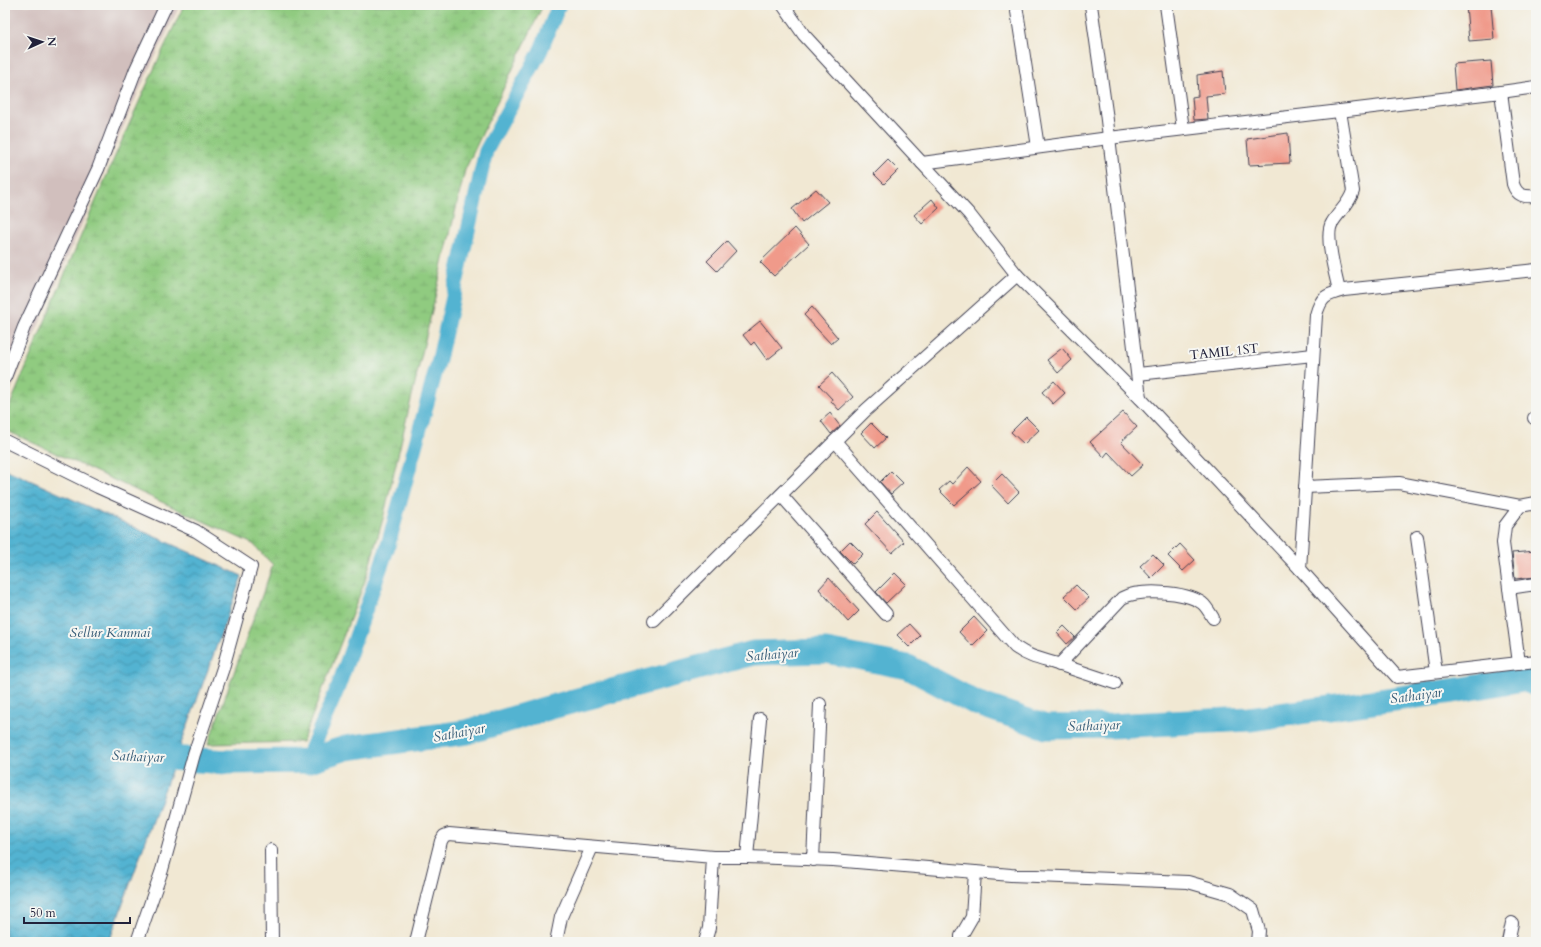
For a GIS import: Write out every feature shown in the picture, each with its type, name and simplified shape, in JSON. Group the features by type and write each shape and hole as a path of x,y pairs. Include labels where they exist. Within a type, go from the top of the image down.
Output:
{"street":[{"path":"5,378 24,327 98,169 136,69 166,5"},
{"path":"783,5 804,35 969,214 1017,275 1140,398 1397,677 1536,661"},
{"path":"1016,5 1038,147"},
{"path":"1091,5 1109,138 1140,398"},
{"path":"1166,5 1184,129"},
{"path":"922,163 1109,138 1536,88"},
{"path":"1501,92 1512,184 1520,195 1527,197 1536,196"},
{"path":"1339,291 1329,235 1331,224 1350,200 1353,191 1340,111"},
{"path":"1300,570 1313,355 1316,315 1320,303 1327,295 1339,291 1536,270"},
{"path":"654,621 835,441 924,357 1017,275"},
{"name":"TAMIL 1ST","path":"1138,374 1313,355"},
{"path":"5,441 98,487 196,531 251,567 223,668 194,754 162,870 137,942"},
{"path":"835,441 1016,647 1027,656 1060,664 1115,683"},
{"path":"1305,487 1399,483 1520,506 1536,503"},
{"path":"781,495 886,614"},
{"path":"1519,663 1503,543 1505,526 1520,506"},
{"path":"1417,537 1436,672"},
{"path":"1509,588 1536,584"},
{"path":"1060,664 1122,598 1132,593 1142,592 1193,598 1203,604 1213,618"},
{"path":"813,860 820,704"},
{"path":"747,856 760,719"},
{"path":"416,942 441,841 444,836 449,834 713,857 747,856 975,872 1188,882 1230,894 1253,910 1258,931 1258,942"},
{"path":"556,942 561,917 592,847"},
{"path":"271,850 272,942"},
{"path":"705,942 709,928 713,857"},
{"path":"961,942 961,936 972,917 975,872"},
{"path":"1508,942 1512,923"}],"shaded area":[{"path":"5,5 180,5 137,95 5,404"}],"green space":[{"path":"184,5 543,5 465,170 383,519 365,581 302,742 208,744 273,565 253,544 5,430 5,417 70,262 114,158"}],"water":[{"name":"Sellur Kanmai","path":"5,469 242,576 109,942 5,942"}],"building":[{"path":"1466,5 1491,5 1494,39 1469,41"},
{"path":"1491,61 1493,85 1455,90 1453,64"},
{"path":"1223,71 1225,94 1206,96 1208,119 1194,120 1192,97 1198,96 1197,75"},
{"path":"1288,133 1290,163 1249,165 1247,139"},
{"path":"888,160 898,170 884,184 874,174"},
{"path":"816,189 828,202 802,223 792,209"},
{"path":"932,199 939,208 922,224 914,215"},
{"path":"795,228 809,244 774,276 760,262"},
{"path":"727,241 736,251 717,271 707,261"},
{"path":"812,307 838,338 831,344 804,315"},
{"path":"760,321 782,348 767,360 754,342 751,345 743,335"},
{"path":"1062,348 1072,360 1058,373 1047,360"},
{"path":"832,373 853,397 839,410 831,401 832,399 819,385"},
{"path":"1054,381 1065,393 1053,404 1042,392"},
{"path":"1123,412 1137,427 1121,442 1143,465 1131,476 1108,452 1104,457 1090,442"},
{"path":"830,413 840,426 831,434 821,421"},
{"path":"1026,417 1039,430 1024,444 1011,432"},
{"path":"871,423 886,438 875,448 861,433"},
{"path":"968,467 981,481 954,505 939,490 949,481 952,484"},
{"path":"891,471 903,483 891,494 880,482"},
{"path":"1002,474 1019,492 1008,503 991,485"},
{"path":"877,512 904,542 892,553 865,524"},
{"path":"850,541 863,554 853,564 840,551"},
{"path":"1180,544 1195,560 1183,571 1168,556"},
{"path":"1536,551 1536,577 1515,579 1512,553"},
{"path":"1153,554 1164,565 1151,578 1140,566"},
{"path":"895,573 906,584 886,603 876,592"},
{"path":"829,578 859,611 848,622 819,589"},
{"path":"1076,585 1089,598 1077,609 1064,596"},
{"path":"974,617 987,631 972,646 959,632"},
{"path":"909,624 920,636 909,647 897,635"},
{"path":"1064,626 1075,637 1067,644 1057,633"}],"waterway":[{"path":"306,761 337,690 387,549 439,359 486,151 540,52 559,5"},
{"name":"Sathaiyar","path":"141,756 227,762 306,761 346,748 467,732 548,708 753,653 826,651 908,667 976,703 1046,727 1110,726 1250,719 1459,690 1523,679 1536,684"}]}
